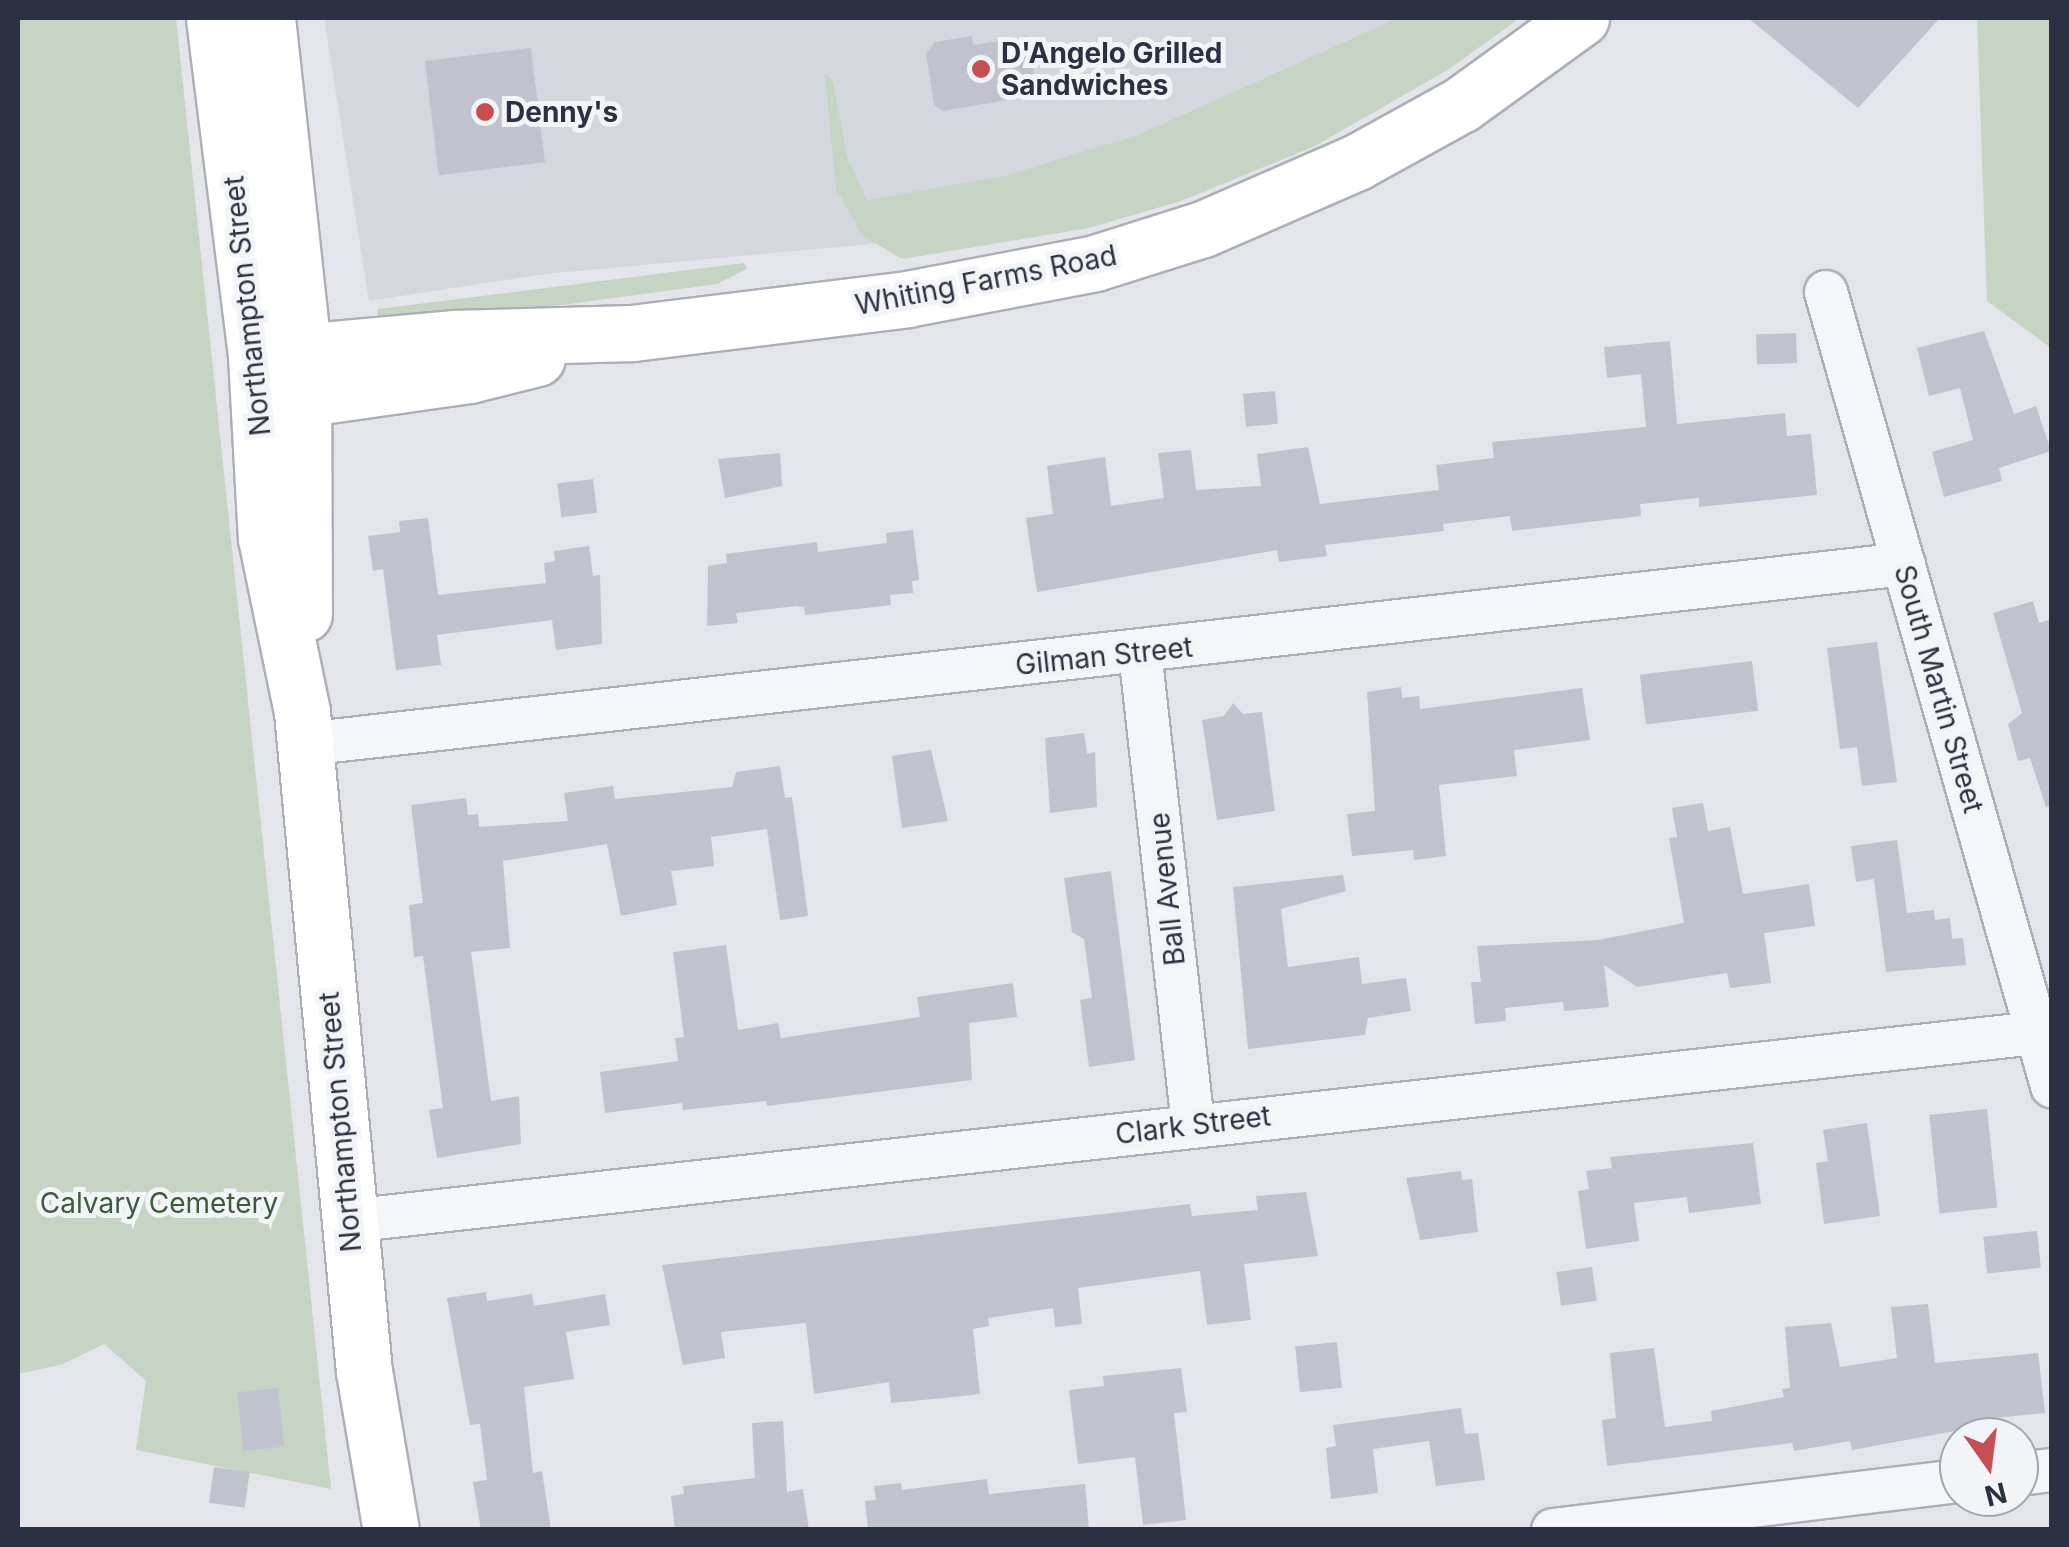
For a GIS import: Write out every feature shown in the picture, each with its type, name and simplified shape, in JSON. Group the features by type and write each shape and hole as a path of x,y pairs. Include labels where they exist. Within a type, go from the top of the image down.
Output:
{"main road":[{"name":"Northampton Street","path":"214,18 281,378"},
{"name":"Northampton Street","path":"267,18 281,378 303,728 348,1222 390,1530"},
{"name":"Whiting Farms Road","path":"281,378 469,375 632,334 950,292 1154,246 1306,188 1409,136 1581,18"}],"street":[{"name":"South Martin Street","path":"1826,292 2052,1086"},
{"name":"Gilman Street","path":"303,728 1140,652 1904,564"},
{"name":"Ball Avenue","path":"1140,652 1193,1125"},
{"name":"Clark Street","path":"348,1222 2037,1033"},
{"path":"1552,1530 1939,1482"}],"shaded area":[{"path":"324,18 1486,18 903,241 545,274 369,301"}],"green space":[{"name":"Calvary Cemetery","path":"18,18 176,18 331,1489 136,1450 146,1381 104,1344 63,1364 18,1374"},
{"path":"1398,18 1520,18 1449,69 1315,146 1181,201 1089,228 902,259 863,236 836,189 825,74 833,81 847,157 867,200 1004,176 1138,135"},
{"path":"1977,18 2051,18 2051,348 1987,301"},
{"path":"744,263 747,269 717,284 472,317 377,315 378,309"}],"building":[{"path":"1748,18 1940,18 1858,108"},
{"name":"D'Angelo Grilled Sandwiches","path":"972,36 973,45 1028,36 1036,85 1005,90 1007,100 943,111 934,105 926,53 935,42"},
{"name":"Denny's","path":"531,48 545,162 439,175 425,61"},
{"path":"1984,331 2014,414 2036,406 2051,451 1999,468 2002,481 1944,497 1932,452 1973,440 1960,388 1929,396 1917,348"},
{"path":"1796,333 1797,363 1757,364 1756,334"},
{"path":"1670,341 1677,424 1785,413 1787,436 1811,434 1817,495 1699,507 1699,498 1640,504 1641,516 1512,531 1510,516 1443,524 1444,531 1325,545 1327,556 1279,562 1277,550 1037,592 1026,518 1053,514 1047,466 1105,457 1111,506 1164,498 1158,453 1191,450 1196,490 1261,486 1257,454 1308,447 1320,504 1439,490 1436,465 1494,458 1492,442 1646,427 1641,374 1607,378 1604,347"},
{"path":"1275,391 1278,424 1246,427 1243,394"},
{"path":"780,453 782,486 725,498 718,459"},
{"path":"593,479 597,513 561,517 557,483"},
{"path":"428,518 438,595 546,583 544,563 555,561 554,551 589,546 593,576 600,575 602,644 556,650 552,620 437,635 441,665 396,670 383,569 373,571 368,536 400,532 399,521"},
{"path":"913,530 919,580 912,581 913,593 890,595 891,605 805,615 804,607 796,606 736,613 738,623 707,626 708,566 727,563 726,554 817,542 818,552 887,543 886,533"},
{"path":"2033,601 2039,623 2052,619 2052,806 2046,807 2030,758 2018,761 2008,724 2022,713 1993,613"},
{"path":"1877,642 1897,782 1862,786 1857,747 1840,749 1827,648"},
{"path":"1752,661 1758,711 1646,724 1640,675"},
{"path":"1401,687 1402,698 1419,696 1420,709 1582,688 1590,740 1514,750 1517,776 1439,785 1446,856 1414,860 1413,850 1352,856 1347,814 1375,811 1367,692"},
{"path":"1233,703 1243,714 1262,712 1275,811 1217,820 1202,720 1224,716"},
{"path":"1084,733 1087,754 1095,752 1097,807 1050,813 1045,738"},
{"path":"931,750 948,821 902,828 892,756"},
{"path":"780,766 785,798 792,797 808,916 780,920 767,829 711,837 714,866 671,871 677,905 621,916 607,844 503,861 510,948 471,952 491,1101 519,1096 521,1144 437,1158 429,1110 443,1108 423,956 414,957 409,905 423,903 411,805 466,798 468,815 478,814 479,827 568,821 564,793 613,786 615,799 732,787 736,772"},
{"path":"1703,803 1708,831 1730,827 1743,894 1809,884 1815,926 1764,933 1771,983 1730,988 1727,973 1637,987 1604,965 1609,1007 1564,1011 1563,1002 1505,1008 1506,1021 1475,1024 1471,982 1481,982 1477,946 1598,940 1684,923 1669,838 1677,837 1672,808"},
{"path":"1897,840 1907,913 1934,910 1935,920 1950,918 1952,939 1963,938 1966,965 1886,972 1874,879 1856,882 1851,846"},
{"path":"1111,871 1135,1060 1089,1067 1080,1000 1092,998 1084,939 1072,932 1064,878"},
{"path":"1343,875 1346,891 1281,909 1288,967 1359,957 1362,984 1406,978 1411,1011 1368,1018 1365,1035 1248,1049 1233,887"},
{"path":"726,945 738,1030 778,1023 781,1038 920,1017 917,997 1013,983 1017,1017 969,1023 972,1080 767,1106 766,1101 683,1110 682,1103 605,1113 600,1072 678,1061 675,1038 684,1037 673,952"},
{"path":"1987,1109 1997,1207 1940,1214 1929,1115"},
{"path":"1867,1123 1880,1216 1824,1224 1816,1163 1828,1161 1823,1130"},
{"path":"1753,1143 1761,1204 1689,1213 1687,1197 1634,1203 1639,1241 1586,1249 1578,1191 1589,1189 1586,1171 1612,1168 1610,1157"},
{"path":"1461,1171 1462,1180 1472,1179 1478,1232 1420,1240 1406,1178"},
{"path":"1306,1192 1318,1256 1244,1264 1251,1320 1207,1325 1200,1271 1078,1288 1082,1324 1055,1327 1053,1308 988,1318 989,1326 973,1329 980,1394 891,1403 889,1382 814,1394 806,1323 721,1332 725,1358 683,1365 662,1265 1190,1204 1192,1216 1258,1210 1256,1196"},
{"path":"2037,1231 2041,1268 1987,1273 1983,1237"},
{"path":"1592,1267 1597,1301 1561,1306 1556,1272"},
{"path":"486,1292 487,1301 532,1294 534,1306 605,1294 610,1325 566,1332 574,1379 524,1387 533,1473 542,1471 551,1530 481,1530 473,1482 487,1480 480,1424 470,1425 447,1298"},
{"path":"1928,1304 1935,1363 2038,1353 2045,1413 1939,1417 1939,1434 1852,1450 1850,1441 1794,1451 1792,1443 1607,1466 1602,1420 1616,1418 1610,1353 1654,1348 1665,1427 1712,1421 1711,1411 1784,1397 1782,1389 1790,1388 1785,1327 1831,1323 1840,1367 1897,1358 1891,1307"},
{"path":"1337,1342 1342,1388 1300,1392 1295,1346"},
{"path":"1181,1368 1187,1412 1174,1413 1186,1520 1143,1525 1135,1457 1078,1464 1069,1390 1104,1386 1103,1376"},
{"path":"278,1388 284,1447 243,1451 237,1392"},
{"path":"1461,1408 1465,1434 1478,1433 1485,1480 1436,1486 1429,1441 1373,1449 1378,1493 1331,1499 1326,1448 1336,1446 1333,1425"},
{"path":"783,1421 787,1492 803,1489 809,1530 675,1530 671,1496 684,1494 683,1486 755,1478 752,1423"},
{"path":"214,1467 250,1472 245,1508 209,1503"},
{"path":"987,1479 989,1494 1085,1484 1089,1530 868,1530 865,1501 876,1500 874,1486 901,1483 902,1490"}],"place":[{"name":"D'Angelo Grilled Sandwiches","path":"981,69"},
{"name":"Denny's","path":"485,112"}]}
